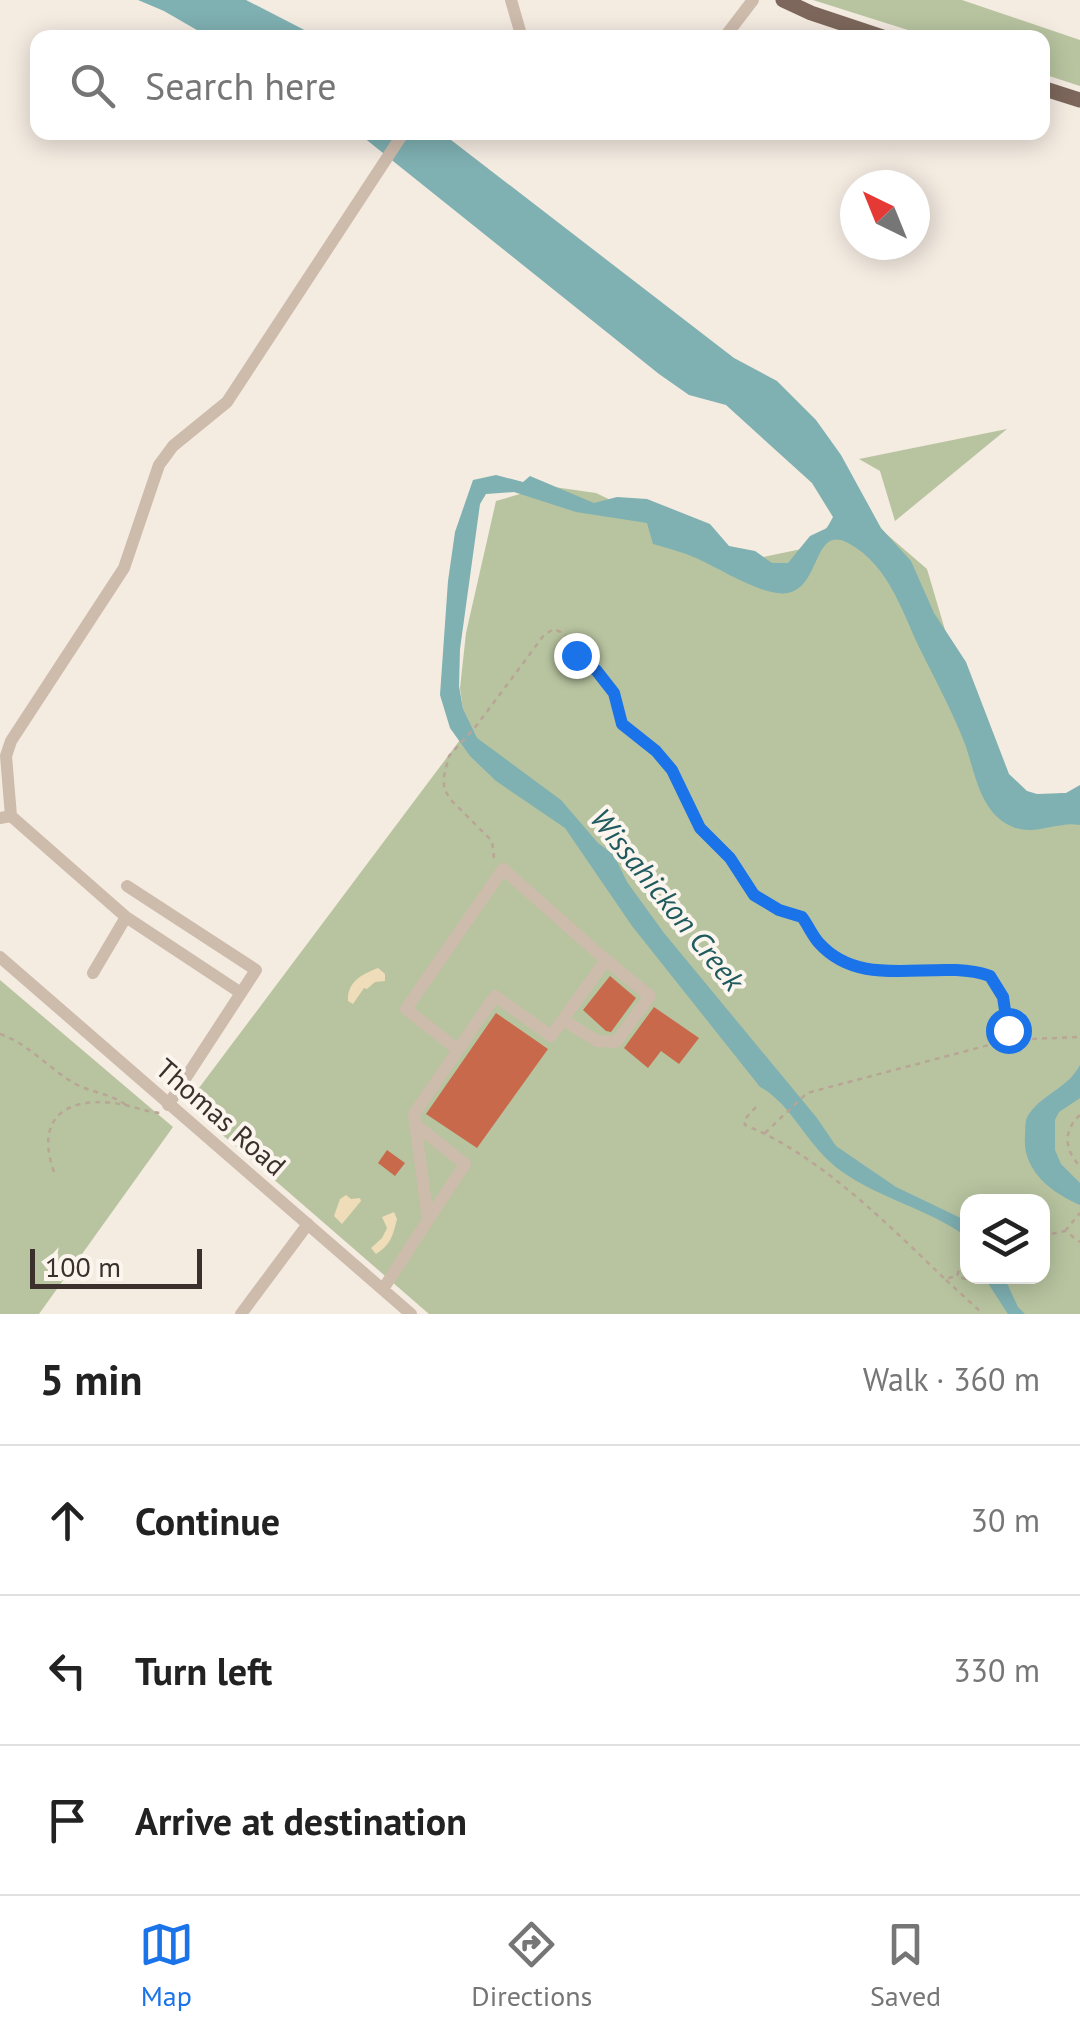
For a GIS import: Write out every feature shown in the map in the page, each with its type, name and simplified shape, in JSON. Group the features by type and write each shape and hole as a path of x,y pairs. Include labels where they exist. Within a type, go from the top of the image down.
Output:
{"main road":[{"path":"782,0 862,30"},
{"path":"1050,91 1080,100"}],"street":[{"path":"512,0 520,30"},
{"path":"730,30 753,0"},
{"path":"241,992 126,916 5,817 6,756 11,741 124,568 159,464 173,446 228,402 399,140"},
{"path":"458,1050 406,1009 503,870 650,996 616,1042 597,1041 563,1020"},
{"path":"128,886 256,970 168,1105"},
{"path":"93,973 126,916"},
{"name":"Thomas Road","path":"0,957 411,1314"},
{"path":"428,1220 414,1114 494,996 551,1036 606,960"},
{"path":"382,1289 466,1164 416,1125"},
{"path":"241,1314 308,1224"}],"path":[{"path":"503,870 496,862 492,840 444,789 449,756 478,725 544,635 549,630 562,632 574,645 580,661 596,670 614,693 622,724 656,751 672,770 700,828 730,858 754,895 779,910 802,917 816,940 850,964 884,972 954,971 990,976 1003,997 1008,1040"},
{"path":"0,1034 19,1042 75,1084 128,1106"},
{"path":"766,1133 807,1092 1008,1040 1080,1037"},
{"path":"54,1172 47,1134 58,1116 76,1105 111,1102 160,1114 168,1105"},
{"path":"756,1107 744,1120 746,1125 766,1133 828,1176 983,1314"},
{"path":"1080,1115 1070,1126 1066,1140 1070,1154 1080,1166"},
{"path":"1050,1234 1065,1231 1080,1213"},
{"path":"1065,1231 1080,1242"},
{"path":"945,1279 958,1276 960,1270"}],"green space":[{"path":"813,0 962,0 1080,40 1080,86 1050,76 1050,30 908,30"},
{"path":"1007,429 895,521 880,471 859,459"},
{"path":"547,486 596,493 753,559 811,547 848,501 927,569 995,799 1030,813 1059,793 1080,794 1080,1314 429,1314 187,1104 466,732 460,688 466,633 496,501"},
{"path":"0,980 173,1127 39,1314 0,1314"}],"sand":[{"path":"378,968 385,974 385,981 364,988 353,1004 348,1001 353,983"},
{"path":"346,1195 361,1201 342,1224 334,1216 340,1199"},
{"path":"394,1212 397,1219 393,1235 376,1254 371,1248 387,1228 382,1217"}],"water":[{"path":"138,0 246,0 304,30 197,30"},
{"path":"367,140 451,140 734,358 777,381 816,420 841,455 881,528 911,561 934,613 966,662 1009,774 1027,791 1037,794 1066,793 1080,785 1080,825 1022,829 1002,821 993,812 980,791 965,744 894,593 875,565 848,543 837,539 828,542 798,589 777,593 653,544 647,523 576,512 514,492 486,494 480,504 460,649 459,686 463,709 477,738 561,800 598,843 614,855 627,882 664,933 836,1146 896,1187 960,1218 960,1233 856,1181 829,1161 781,1104 760,1087 632,926 565,828 496,781 470,756 450,728 440,695 448,581 455,532 473,480 496,475 523,482 530,476 594,503 617,497 647,499 710,524 729,546 755,551 772,563 788,563 810,536 827,528 833,517 812,483 726,405 689,395"},
{"path":"1080,1065 1080,1098 1059,1112 1055,1120 1055,1150 1061,1164 1080,1183 1080,1205 1041,1179 1028,1160 1025,1136 1029,1114 1069,1080"},
{"path":"989,1284 1007,1284 1025,1314 1008,1314"}],"building":[{"path":"610,976 636,998 611,1032 583,1010"},
{"path":"654,1007 699,1038 679,1064 661,1051 648,1068 624,1048"},
{"path":"496,1013 548,1049 477,1148 426,1114"},
{"path":"387,1150 405,1163 395,1176 378,1163"}],"route":[{"path":"576,655 596,670 614,693 622,724 656,751 672,770 700,828 730,858 754,895 779,910 802,917 816,940 850,964 884,972 954,971 990,976 1003,997 1008,1030"}],"water label":[{"name":"Wissahickon Creek","path":"667,900"}]}
